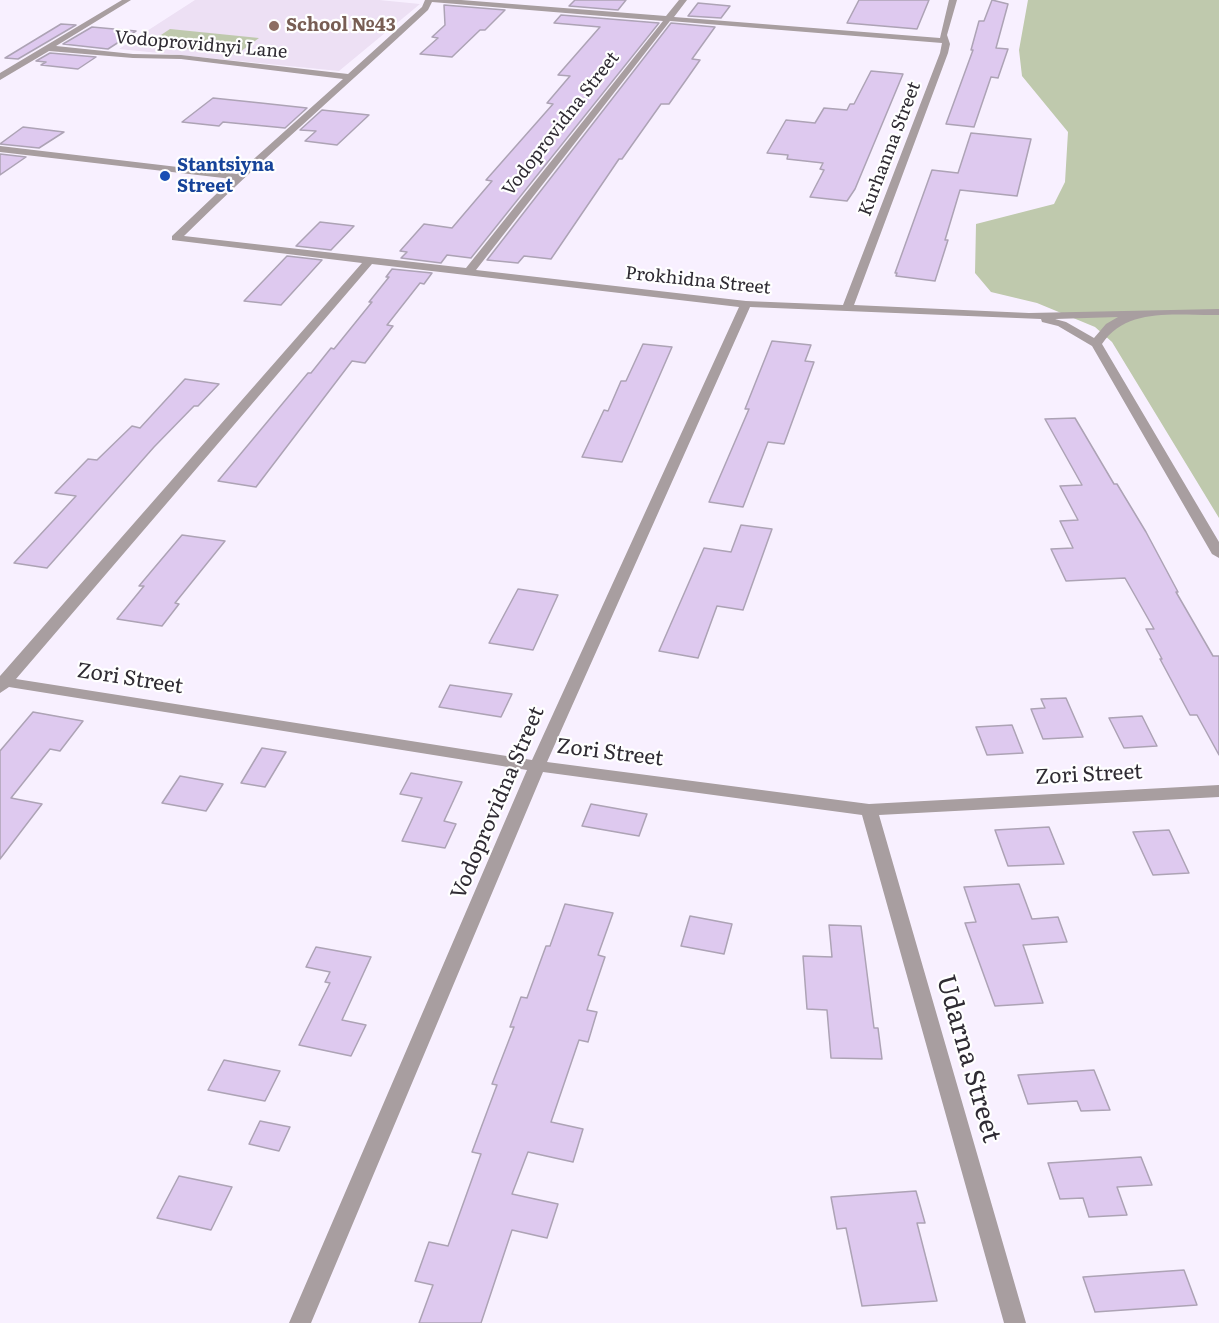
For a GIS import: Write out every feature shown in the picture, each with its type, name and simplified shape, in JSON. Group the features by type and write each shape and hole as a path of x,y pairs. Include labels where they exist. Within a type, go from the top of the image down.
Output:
{"street":[{"path":"0,77 127,0"},
{"path":"0,149 237,177 352,77 431,0 669,17 945,41"},
{"name":"Vodoprovidna Street","path":"469,272 683,0"},
{"name":"Kurhanna Street","path":"847,308 944,54 943,35 953,0"},
{"name":"Vodoprovidnyi Lane","path":"48,48 133,56 181,57 352,77"},
{"name":"Prokhidna Street","path":"237,177 176,238 746,304 1029,316 1219,312"},
{"path":"2,684 370,260"},
{"name":"Vodoprovidna Street","path":"300,1323 537,766 746,304"},
{"path":"1096,344 1106,329 1121,320 1146,314"},
{"path":"1029,316 1062,324 1096,344 1219,554"},
{"name":"Zori Street","path":"2,684 537,766 868,810 1219,791"},
{"name":"Udarna Street","path":"868,810 1015,1323"}],"shaded area":[{"name":"School №43","path":"195,0 379,0 420,4 339,71 119,49"}],"green space":[{"path":"1028,0 1219,0 1219,518 1112,342 1095,327 1037,303 991,292 975,273 976,224 1054,204 1065,182 1068,132 1022,76 1019,50"},
{"path":"170,29 259,38 237,54 146,45"}],"building":[{"path":"575,0 626,0 618,10 569,6"},
{"path":"859,0 929,0 917,29 847,23"},
{"path":"992,0 1008,4 996,48 1008,49 998,78 991,77 974,127 946,124 973,50 971,50 979,21 984,21"},
{"path":"698,3 730,6 721,18 688,16"},
{"path":"444,5 505,10 452,57 420,54 438,38 432,37 445,25"},
{"path":"561,15 659,23 471,258 447,255 441,263 401,258 407,252 400,251 424,224 452,228 492,181 486,180 553,104 547,103 570,76 558,75 600,27 554,23"},
{"path":"671,23 715,27 692,59 700,60 686,80 669,104 661,104 622,159 619,159 551,259 524,256 518,263 487,260"},
{"path":"61,24 76,25 18,59 5,58"},
{"path":"92,27 136,31 108,49 63,44"},
{"path":"50,53 96,57 78,69 41,65 46,62 36,61"},
{"path":"871,71 903,74 855,189 847,201 810,197 824,170 820,169 823,163 787,159 788,155 767,153 786,120 815,123 824,108 847,110 850,104 854,104"},
{"path":"213,98 307,108 285,128 223,122 219,126 182,122"},
{"path":"322,110 369,115 337,145 305,141 316,131 300,130"},
{"path":"23,127 64,132 39,148 0,144"},
{"path":"971,133 1031,139 1017,196 960,190 935,281 896,276 897,273 895,273 932,170 958,173"},
{"path":"0,154 26,157 0,175"},
{"path":"320,222 354,226 331,250 296,246"},
{"path":"287,256 322,260 281,305 244,301"},
{"path":"392,269 432,273 424,284 420,283 387,325 393,326 365,363 352,361 256,487 218,481 308,373 311,373 331,348 334,349 372,302 369,302 389,277 386,277"},
{"path":"772,341 811,345 805,361 814,362 784,444 768,442 743,507 709,502 749,409 745,409"},
{"path":"643,344 672,347 622,462 582,457 604,410 608,411 621,381 626,381"},
{"path":"185,379 219,384 154,447 47,568 14,563 76,496 55,493 88,459 97,460 132,426 140,428"},
{"path":"1075,418 1146,532 1178,592 1176,592 1213,656 1219,656 1219,755 1197,715 1190,715 1160,659 1162,659 1146,629 1154,629 1125,578 1066,581 1051,549 1073,548 1060,521 1078,520 1060,486 1082,485 1045,419"},
{"path":"741,525 772,529 743,610 717,606 698,658 659,651 704,548 731,552"},
{"path":"182,535 225,541 175,603 179,604 162,626 117,619 144,586 139,586"},
{"path":"518,589 558,595 533,650 489,643"},
{"path":"450,685 512,694 501,717 439,707"},
{"path":"1066,698 1083,737 1043,739 1031,709 1045,708 1041,699"},
{"path":"33,712 83,721 60,751 50,749 11,798 42,804 0,859 0,751"},
{"path":"1142,716 1157,746 1124,748 1109,718"},
{"path":"1012,725 1023,753 987,755 976,727"},
{"path":"262,748 286,752 265,787 241,783"},
{"path":"411,773 462,782 444,821 456,824 445,848 402,841 422,798 400,794"},
{"path":"180,776 223,784 206,811 162,803"},
{"path":"591,804 647,814 639,836 582,826"},
{"path":"1049,827 1064,864 1008,866 995,830"},
{"path":"1169,830 1189,873 1153,875 1133,832"},
{"path":"1019,884 1032,919 1058,917 1067,942 1023,945 1043,1003 995,1006 965,923 976,922 964,887"},
{"path":"565,904 613,913 598,955 605,957 587,1010 597,1012 588,1042 579,1040 551,1122 583,1129 573,1162 528,1152 512,1194 558,1204 547,1238 512,1230 481,1323 419,1323 433,1285 415,1281 429,1242 448,1246 481,1154 472,1152 497,1085 492,1084 514,1027 510,1027 521,997 527,998 546,946 550,946"},
{"path":"690,916 732,924 724,954 681,946"},
{"path":"829,925 861,926 874,1028 878,1028 882,1059 831,1058 827,1010 807,1009 803,956 832,957"},
{"path":"316,947 371,957 342,1020 366,1025 351,1056 299,1045 330,983 325,982 330,972 306,967"},
{"path":"224,1060 280,1071 265,1101 208,1090"},
{"path":"1094,1070 1110,1110 1081,1111 1077,1101 1028,1104 1018,1075"},
{"path":"260,1121 290,1127 279,1151 249,1144"},
{"path":"1141,1157 1152,1185 1117,1187 1127,1215 1089,1217 1083,1198 1060,1199 1048,1163"},
{"path":"179,1176 232,1187 211,1230 157,1218"},
{"path":"916,1191 925,1223 917,1223 937,1301 862,1306 846,1228 837,1229 831,1197"},
{"path":"1184,1270 1197,1305 1095,1312 1083,1277"}],"place":[{"name":"School №43","path":"274,26"},
{"name":"Stantsiyna Street","path":"165,176"}]}
